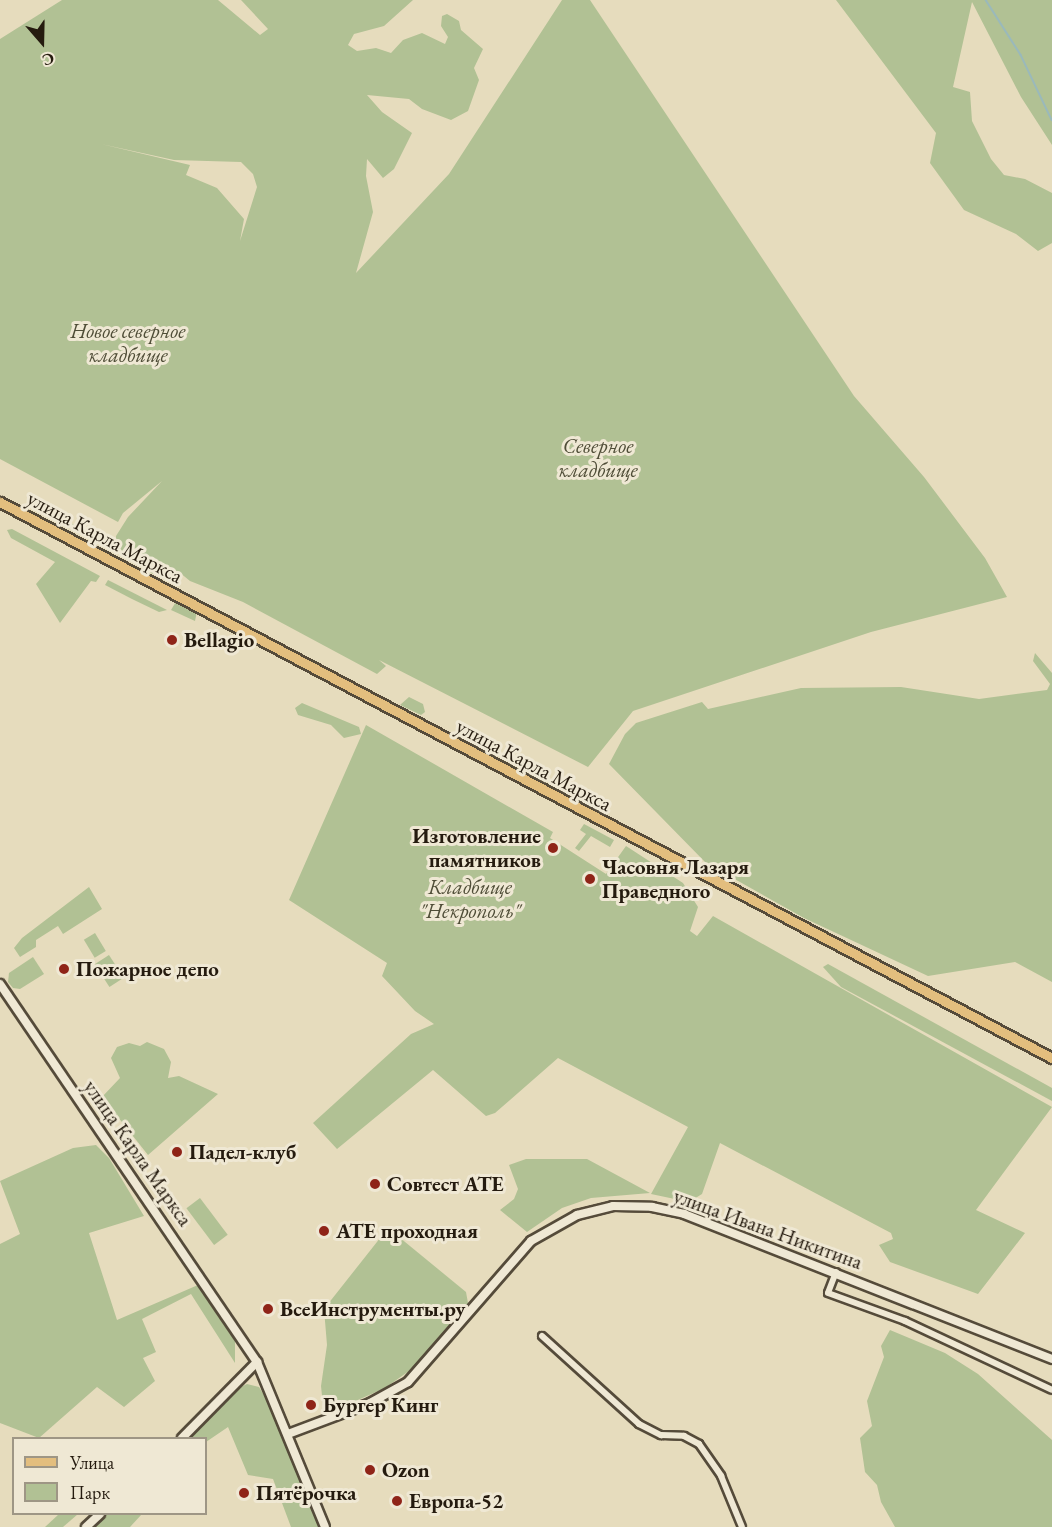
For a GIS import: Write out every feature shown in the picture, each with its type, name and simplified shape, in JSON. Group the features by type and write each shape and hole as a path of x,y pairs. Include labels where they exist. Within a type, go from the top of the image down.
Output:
{"main road":[{"name":"улица Карла Маркса","path":"0,502 1052,1058"},
{"name":"улица Карла Маркса","path":"0,984 257,1362 325,1527"},
{"name":"улица Ивана Никитина","path":"288,1434 370,1403 408,1382 443,1346 515,1255 548,1229 596,1209 642,1206 684,1214 1052,1359"}],"street":[{"path":"836,1272 828,1293 905,1321 1052,1390"},
{"path":"542,1336 639,1424 661,1435 684,1436 699,1444 721,1476 742,1527"},
{"path":"183,1437 257,1362"},
{"path":"86,1527 99,1515"}],"green space":[{"path":"62,0 218,0 260,35 268,29 241,0 413,0 384,26 354,34 348,45 357,51 376,48 391,53 403,40 422,33 445,44 448,37 441,26 442,16 447,14 459,21 461,30 483,49 474,68 479,80 468,111 451,120 422,109 409,99 367,95 382,112 412,133 394,169 383,178 367,159 366,176 373,212 356,273 449,174 562,0 590,0 854,396 924,477 985,558 1007,597 871,632 633,711 588,767 379,660 386,666 377,674 243,602 190,581 179,572 153,574 129,560 116,543 116,536 128,517 162,481 123,513 118,522 0,459 0,39","holes":["101,144 174,160 241,162 253,174 257,187 240,241 244,219 217,188 186,175 190,165"]},
{"path":"836,0 1052,0 1052,145 1021,97 972,2 953,87 970,92 972,121 991,159 1004,175 1025,179 1052,193 1052,243 1038,251 1016,234 964,210 930,163 936,133"},
{"path":"29,500 109,544 110,548 26,505"},
{"path":"12,529 100,576 96,582 91,581 60,623 36,584 55,562 11,538 7,530"},
{"path":"108,580 167,610 159,612 132,599 105,585"},
{"path":"177,600 197,611 195,621 171,610"},
{"path":"1035,653 1052,673 1052,982 1015,962 928,976 804,918 706,863 609,764 625,734 636,723 702,702 708,709 801,688 901,687 979,699 1047,690 1050,684 1033,661"},
{"path":"409,697 423,704 425,712 421,715 400,705"},
{"path":"302,703 359,727 361,734 344,738 331,725 298,715 295,708"},
{"name":"Кладбище \"Некрополь\"","path":"366,725 553,832 550,838 606,874 626,846 683,883 698,907 690,931 697,936 713,916 1052,1107 976,1210 1025,1233 978,1294 890,1262 879,1245 893,1239 891,1233 720,1143 702,1194 689,1202 651,1194 688,1127 558,1058 495,1113 486,1116 433,1070 337,1149 313,1123 411,1034 434,1024 415,1011 382,976 387,963 289,900"},
{"path":"584,824 614,840 610,847 591,836 579,851 575,848 586,834 580,830"},
{"path":"89,887 102,909 63,934 58,926 36,940 36,947 20,957 14,948 22,938"},
{"path":"95,933 106,951 95,958 84,940"},
{"path":"109,955 124,978 109,987 95,964"},
{"path":"33,957 44,974 20,989 13,988 8,982 9,973"},
{"path":"828,964 1052,1088 1052,1101 841,987 823,967"},
{"path":"147,1042 164,1049 171,1062 168,1078 179,1076 218,1094 148,1155 102,1097 120,1078 111,1058 117,1047 129,1043 140,1046"},
{"path":"96,1145 109,1158 144,1216 89,1233 117,1320 198,1285 235,1341 235,1363 191,1294 142,1319 156,1352 143,1358 155,1381 124,1407 97,1387 40,1437 36,1437 0,1423 0,1244 20,1234 0,1181 73,1148"},
{"path":"526,1159 587,1159 650,1193 591,1198 562,1208 527,1232 500,1210 514,1199 518,1189 509,1165"},
{"path":"200,1198 228,1235 214,1245 186,1208"},
{"path":"388,1228 466,1292 468,1303 432,1350 409,1371 385,1388 324,1415 321,1386 327,1345 324,1309"},
{"path":"890,1330 945,1353 978,1374 1052,1440 1052,1527 895,1527 881,1502 877,1485 865,1472 860,1438 872,1426 867,1401 884,1357 881,1346"},
{"path":"247,1384 259,1387 273,1409 319,1527 291,1527 273,1479 248,1475 228,1427 207,1441 207,1437 189,1437 235,1390"},
{"path":"58,1515 77,1515 63,1527 45,1527"},
{"path":"104,1515 141,1515 130,1527 91,1527"}],"waterway":[{"path":"986,0 1021,55 1052,120"}],"place":[{"name":"Bellagio","path":"172,640"},
{"name":"Изготовление памятников","path":"553,848"},
{"name":"Часовня Лазаря Праведного","path":"590,879"},
{"name":"Пожарное депо","path":"64,969"},
{"name":"Падел-клуб","path":"177,1152"},
{"name":"Совтест АТЕ","path":"375,1184"},
{"name":"АТЕ проходная","path":"324,1231"},
{"name":"ВсеИнструменты.ру","path":"268,1309"},
{"name":"Бургер Кинг","path":"311,1405"},
{"name":"Ozon","path":"370,1470"},
{"name":"Пятёрочка","path":"244,1493"},
{"name":"Европа-52","path":"397,1501"}],"park label":[{"name":"Новое северное кладбище","path":"128,343"},
{"name":"Северное кладбище","path":"598,458"}]}
